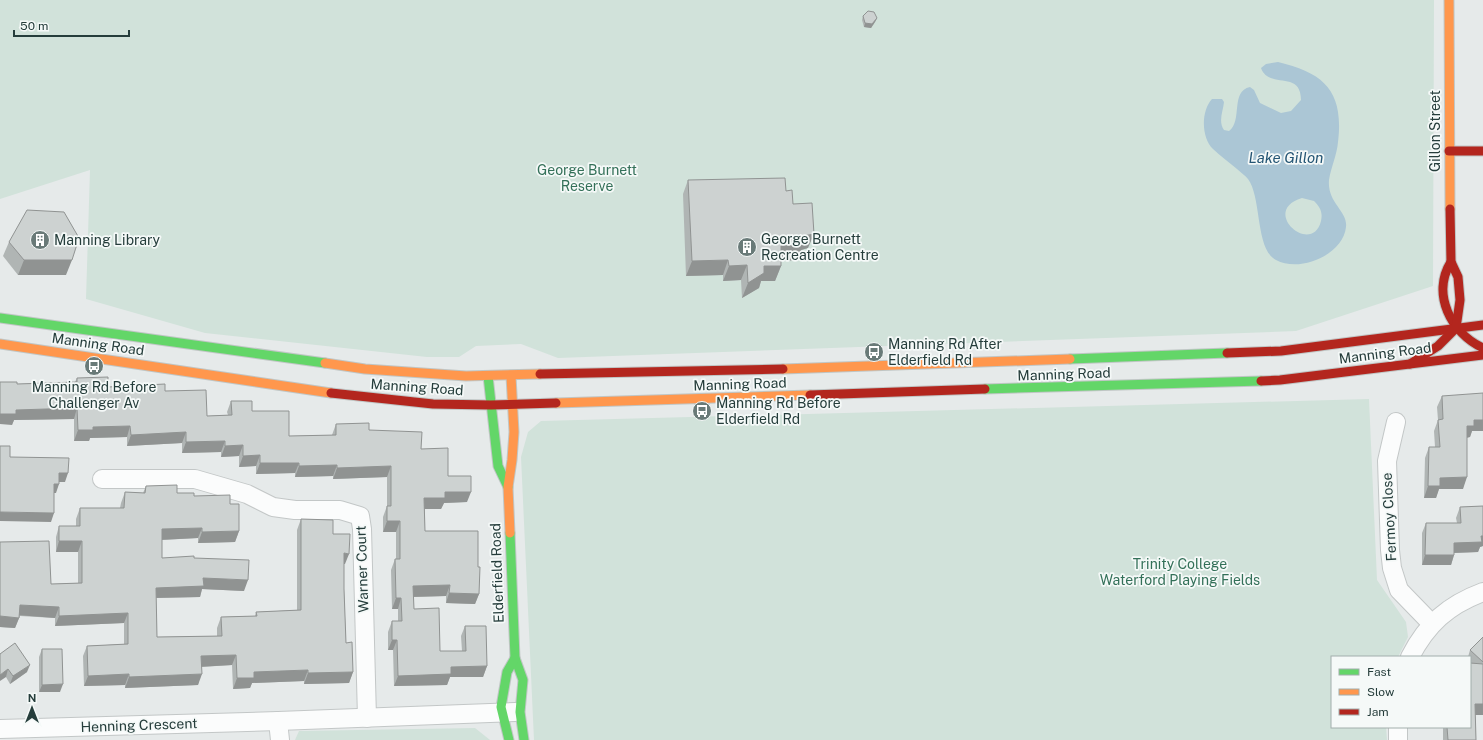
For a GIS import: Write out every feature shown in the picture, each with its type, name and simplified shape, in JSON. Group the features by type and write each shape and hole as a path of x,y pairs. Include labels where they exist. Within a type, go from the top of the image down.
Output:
{"main road":[{"name":"Gillon Street","path":"1449,0 1451,262 1458,277 1459,292 1456,328"},
{"path":"1449,151 1483,151"},
{"name":"Gillon Street","path":"1451,262 1443,278 1444,301 1456,328 1469,341 1483,348"},
{"name":"Manning Road","path":"0,318 366,369 488,376 877,368 1273,351 1483,325"},
{"path":"1410,364 1438,346 1456,328"},
{"name":"Manning Road","path":"0,344 368,398 433,404 491,405 1280,380 1483,355"},
{"name":"Elderfield Road","path":"488,376 498,466 508,487"},
{"name":"Elderfield Road","path":"511,376 513,404 512,466 508,487 515,658 523,673 524,690 520,712 524,740"},
{"name":"Elderfield Road","path":"509,740 501,707 508,672 515,658"}],"street":[{"name":"Fermoy Close","path":"1396,422 1387,461 1392,568 1399,590 1431,623"},
{"name":"Warner Court","path":"102,479 195,479 247,494 273,507 295,510 340,510 360,516 362,529 367,718"},
{"path":"1410,656 1418,640 1431,623 1468,598 1483,592"},
{"name":"Henning Crescent","path":"0,729 520,712"},
{"path":"278,721 280,740"},
{"path":"1398,728 1398,740"}],"green space":[{"name":"George Burnett Reserve","path":"0,0 1434,0 1433,286 1296,331 558,358 521,344 476,346 459,357 427,357 205,333 86,299 90,170 0,199"},
{"name":"Trinity College Waterford Playing Fields","path":"1369,399 1377,580 1406,622 1408,637 1398,656 1331,656 1331,728 1386,728 1387,740 534,740 521,457 528,432 541,421"},
{"path":"475,728 490,740 295,740 299,731"}],"water":[{"name":"Lake Gillon","path":"1278,62 1308,72 1319,79 1328,87 1338,110 1338,142 1329,180 1329,188 1334,201 1344,216 1346,227 1343,237 1337,246 1319,259 1308,263 1286,263 1276,260 1269,254 1262,235 1252,187 1248,179 1213,149 1206,138 1204,117 1208,104 1212,99 1222,99 1224,102 1221,123 1224,130 1229,131 1235,120 1240,94 1250,87 1254,90 1260,103 1281,113 1291,111 1301,100 1300,91 1296,85 1290,82 1271,78 1265,74 1261,68 1266,64","holes":["1302,198 1314,201 1318,205 1322,215 1321,221 1316,231 1308,234 1300,233 1292,228 1287,220 1286,212 1290,204"]}],"building":[{"path":"868,11 874,12 877,18 872,24 865,23 863,16"},
{"name":"George Burnett Recreation Centre","path":"785,178 786,191 792,190 793,204 812,203 814,234 803,236 803,245 781,246 781,266 764,266 764,273 748,283 747,265 729,266 728,260 692,261 688,180"},
{"name":"Manning Library","path":"27,210 64,212 79,238 72,260 24,260 9,242"},
{"path":"108,377 108,387 165,384 165,391 206,390 207,416 232,415 231,401 252,401 252,411 289,411 289,436 336,435 336,424 369,423 369,430 422,432 421,449 448,448 448,476 471,476 471,492 445,492 445,498 424,498 425,531 478,531 478,567 480,567 479,594 449,593 450,585 413,586 414,609 439,608 440,651 466,651 465,626 486,626 487,666 451,667 451,674 398,676 397,640 392,640 392,621 402,621 401,598 396,598 395,559 400,559 400,521 387,521 387,506 391,506 391,466 337,468 337,465 299,466 299,463 260,463 260,455 243,456 243,445 225,446 225,441 186,442 186,432 131,435 130,426 93,427 93,430 78,430 77,408 16,410 16,414 0,414 0,382 17,382 17,384 77,382 77,378"},
{"path":"1483,393 1483,420 1474,420 1474,426 1467,426 1467,477 1440,478 1440,486 1428,486 1429,447 1440,447 1438,420 1443,419 1442,396"},
{"path":"0,446 10,446 10,457 69,458 68,473 59,473 59,484 54,484 54,513 0,512"},
{"path":"177,485 177,493 194,493 194,496 230,495 230,504 239,504 239,531 202,532 202,528 162,529 162,558 194,556 194,558 249,560 248,580 203,578 204,586 156,588 157,637 222,636 221,617 257,616 256,612 301,610 301,519 333,520 333,534 350,534 349,554 344,553 344,589 346,643 352,642 353,672 308,673 308,670 254,672 254,678 237,678 236,655 201,656 202,674 129,677 129,674 88,676 87,646 128,644 128,613 59,616 59,607 20,605 19,618 0,616 0,542 49,541 51,584 82,583 82,541 59,541 59,526 80,526 80,508 124,508 125,492 145,493 146,486"},
{"path":"1483,506 1482,542 1454,543 1454,555 1425,555 1426,523 1461,523 1460,507"},
{"path":"1483,637 1483,662 1470,650"},
{"path":"15,643 30,665 13,676 8,669 0,675 0,654"},
{"path":"42,649 62,649 63,684 42,685"},
{"path":"1471,663 1483,664 1483,704 1475,704 1476,740 1448,740 1447,728 1471,728"}],"traffic: fast":[{"path":"0,318 325,363"},
{"path":"1070,359 1227,353"},
{"path":"488,376 498,466 508,487"},
{"path":"985,389 1261,381"},
{"path":"510,533 515,658 523,680 520,712 524,740"},
{"path":"509,740 501,707 507,672 515,658"}],"traffic: slow":[{"path":"1449,0 1450,209"},
{"path":"0,344 331,393"},
{"path":"783,369 1070,359"},
{"path":"325,363 365,369 466,376 540,374"},
{"path":"510,533 508,487 514,432 511,376"},
{"path":"556,403 810,395"}],"traffic: jam":[{"path":"1449,151 1483,151"},
{"path":"1410,364 1438,346 1456,328 1460,300 1458,277 1451,262 1450,209"},
{"path":"1451,262 1445,274 1443,287 1444,299 1448,311 1454,323 1462,333 1483,348"},
{"path":"1227,353 1281,351 1483,325"},
{"path":"1261,381 1280,380 1483,355"},
{"path":"540,374 783,369"},
{"path":"810,395 985,389"},
{"path":"331,393 433,404 491,405 556,403"}],"place":[{"name":"Manning Library","path":"40,240"},
{"name":"George Burnett Recreation Centre","path":"747,247"},
{"name":"Manning Rd After Elderfield Rd","path":"874,352"},
{"name":"Manning Rd Before Challenger Av","path":"94,366"},
{"name":"Manning Rd Before Elderfield Rd","path":"702,411"}]}
